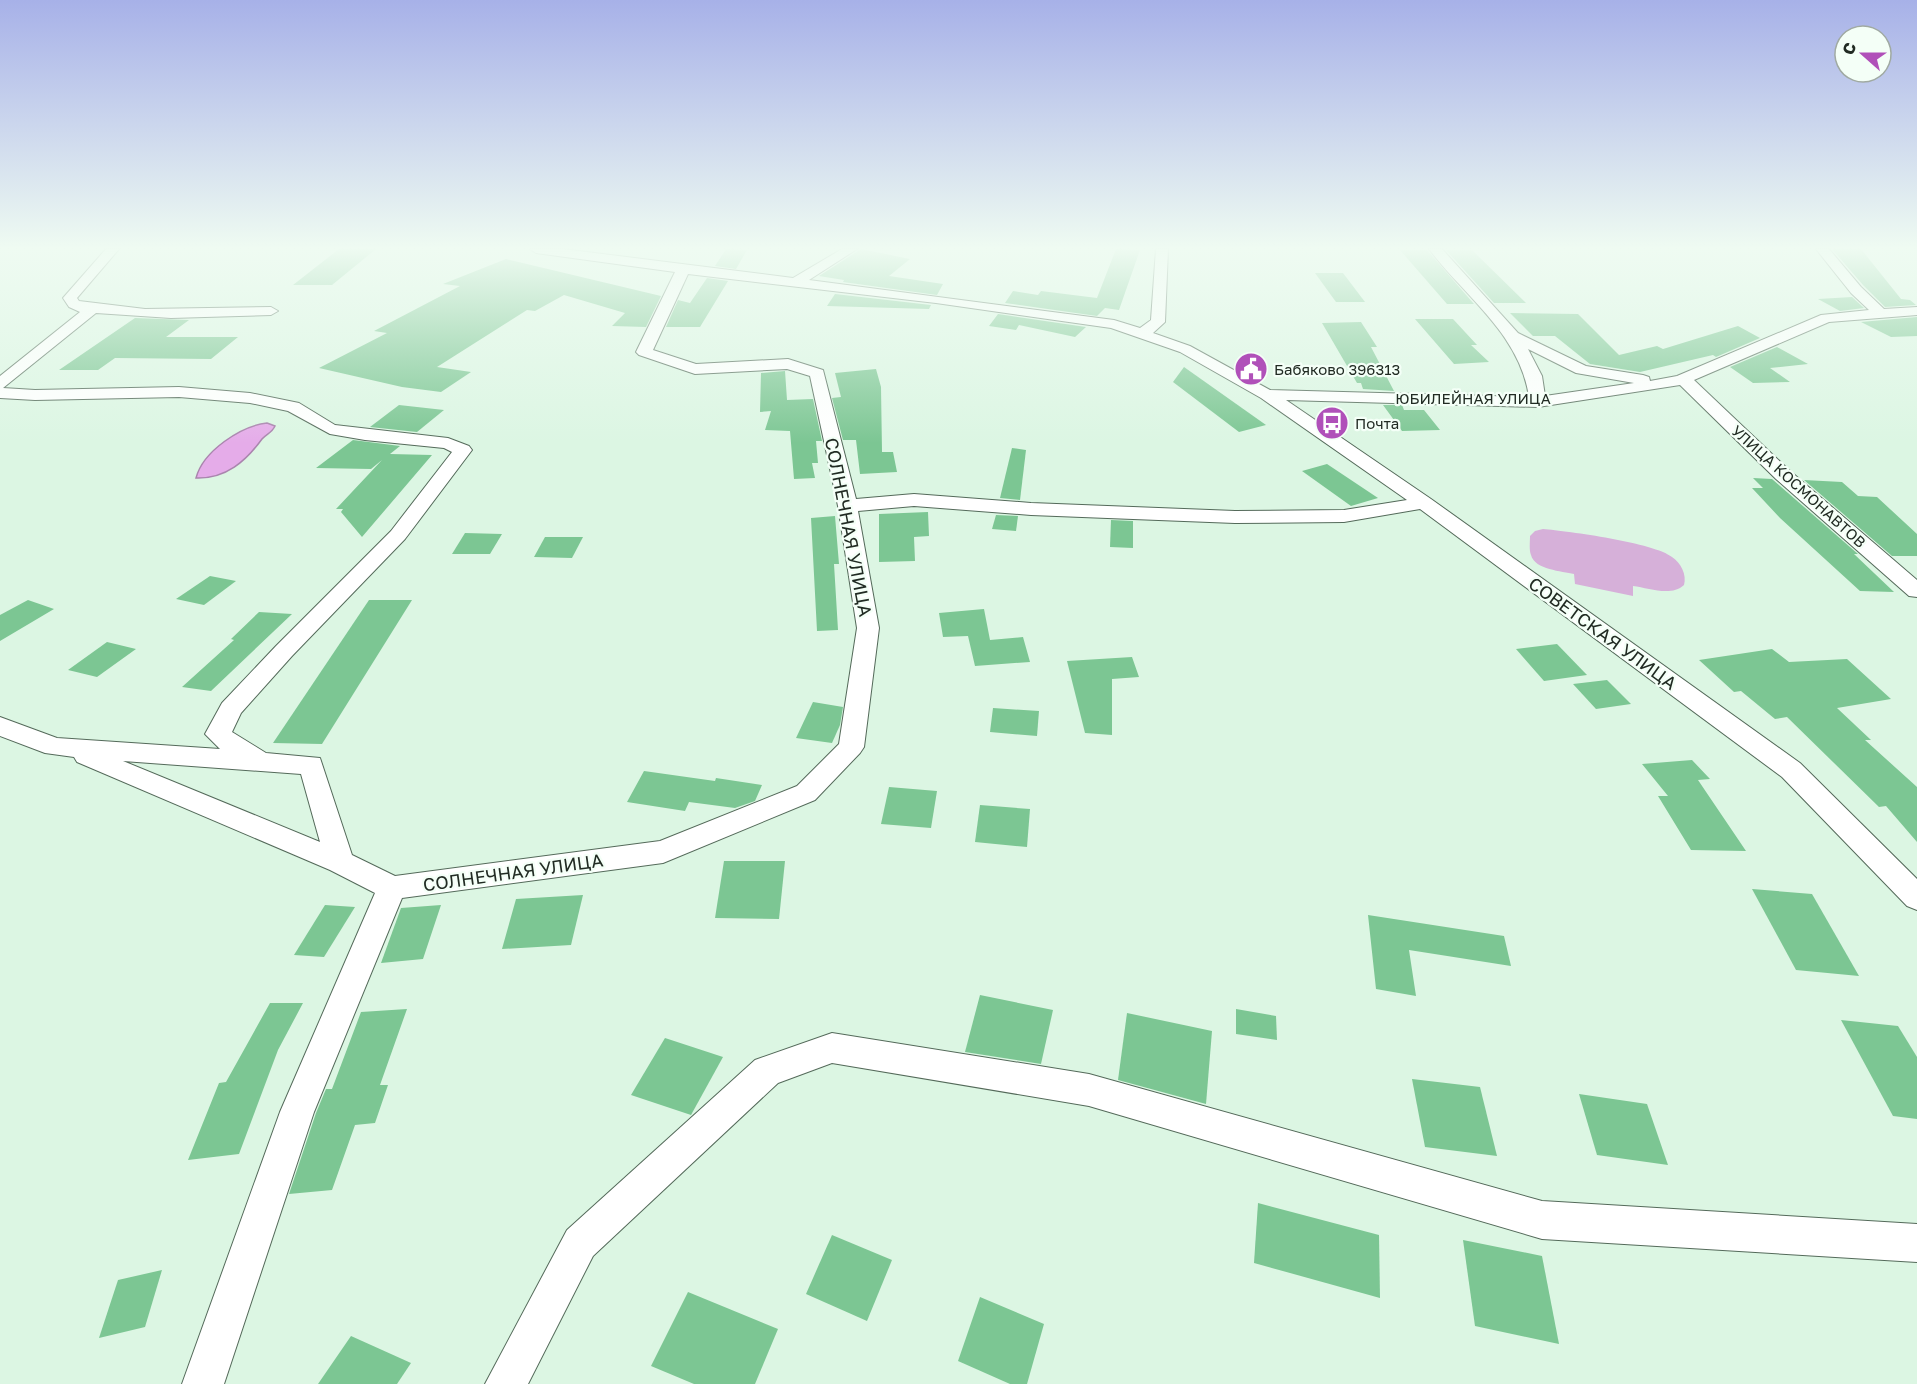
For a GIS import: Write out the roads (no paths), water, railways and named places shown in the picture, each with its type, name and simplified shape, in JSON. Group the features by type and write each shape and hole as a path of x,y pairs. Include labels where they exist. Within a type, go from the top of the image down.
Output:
{"street":[{"path":"0,384 87,314"},
{"name":"СОЛНЕЧНАЯ УЛИЦА","path":"392,888 663,852 806,793 851,747 868,628 848,506 817,373 788,364 695,369 644,352 662,314"},
{"name":"СОВЕТСКАЯ УЛИЦА","path":"1035,314 1114,324 1185,349 1267,395 1424,503 1791,770 1917,898"},
{"path":"1142,334 1158,322 1158,314"},
{"path":"1493,314 1513,336 1534,376 1538,402"},
{"name":"ЮБИЛЕЙНАЯ УЛИЦА","path":"1267,395 1538,402 1664,384 1683,379 1826,318 1888,314"},
{"path":"1513,336 1582,370 1664,384"},
{"path":"1707,369 1703,378 1705,394 1719,414"},
{"name":"УЛИЦА КОСМОНАВТОВ","path":"1683,379 1783,475 1917,591"},
{"path":"1645,387 1668,388 1682,392 1719,414"},
{"path":"0,393 45,395 179,392 250,398 293,407 330,429 448,443 463,450 398,535 284,651 231,709 218,734 231,745 267,762"},
{"path":"848,506 914,500 1031,508 1235,517 1344,516 1424,503"},
{"path":"0,726 54,747 311,765 340,862"},
{"path":"67,748 340,862 392,888 297,1112 203,1384"},
{"path":"506,1384 580,1243 767,1071 832,1048 1089,1090 1542,1220 1917,1243"}],"place":[{"name":"Бабяково 396313","path":"1251,369"},
{"name":"Почта","path":"1332,423"}]}
